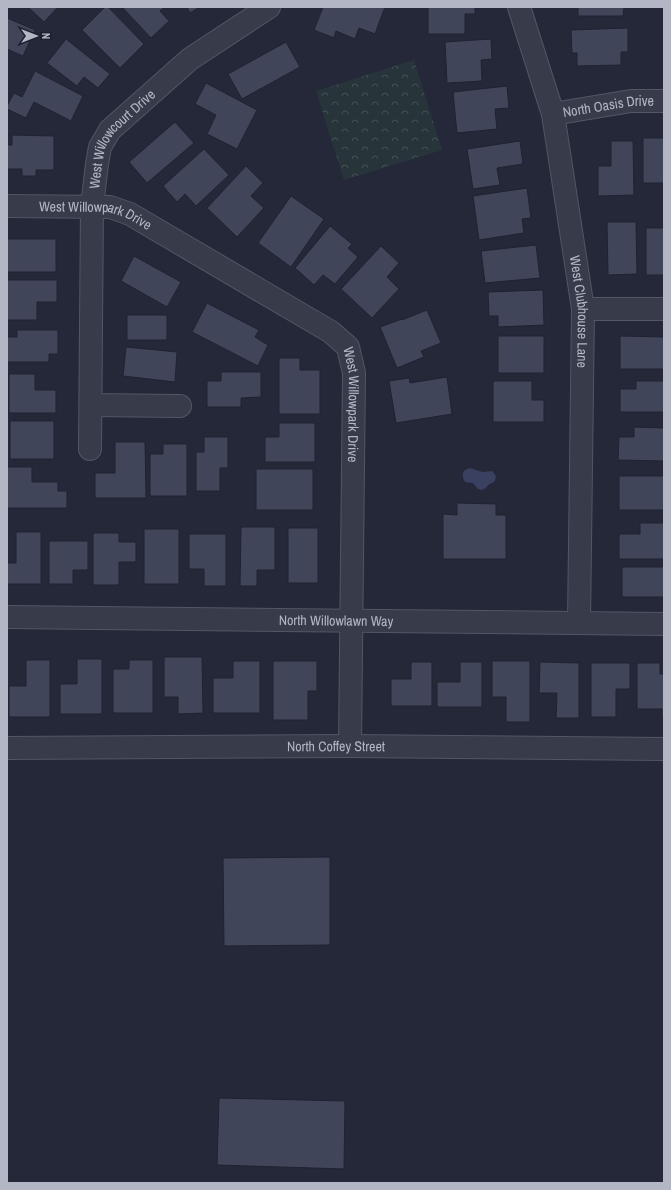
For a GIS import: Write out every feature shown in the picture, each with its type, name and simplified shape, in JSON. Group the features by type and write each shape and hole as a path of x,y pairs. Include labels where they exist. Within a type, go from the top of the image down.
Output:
{"street":[{"name":"West Willowcourt Drive","path":"90,449 92,206 100,147 110,130 190,59 269,7"},
{"name":"West Clubhouse Lane","path":"519,7 553,114 583,309 580,622"},
{"name":"North Oasis Drive","path":"553,114 631,101 664,101"},
{"name":"West Willowpark Drive","path":"7,206 110,207 130,214 331,332 348,347 354,373 350,746"},
{"path":"583,309 664,310"},
{"path":"91,405 180,406"},
{"name":"North Willowlawn Way","path":"7,616 664,624"},
{"name":"North Coffey Street","path":"7,748 350,746 664,749"}],"green space":[{"path":"414,60 442,150 344,180 316,91"}],"water":[{"path":"470,468 482,472 492,471 496,476 496,479 486,488 482,490 478,489 473,483 465,482 463,473"}],"building":[{"path":"28,7 58,7 44,22"},
{"path":"105,7 108,7 144,44 120,68 82,30"},
{"path":"122,7 165,7 160,11 169,21 151,38"},
{"path":"187,7 200,7 190,13"},
{"path":"323,7 385,7 375,34 359,28 355,39 336,31 334,38 314,30"},
{"path":"428,7 475,7 475,14 465,14 465,34 428,34"},
{"path":"578,7 624,7 623,16 578,16"},
{"path":"7,18 35,30 23,56 7,49"},
{"path":"628,28 628,52 621,52 621,65 577,66 577,53 572,53 571,30"},
{"path":"66,39 110,74 98,88 84,77 77,86 47,63"},
{"path":"491,39 492,59 481,60 482,81 447,83 445,42"},
{"path":"286,42 300,67 242,99 228,74"},
{"path":"35,71 83,96 71,121 34,102 26,118 7,109 7,106 14,93 22,97"},
{"path":"206,83 257,110 237,149 207,134 216,115 195,104"},
{"path":"507,86 509,108 495,109 497,129 457,133 453,92"},
{"path":"175,122 194,143 147,183 129,162"},
{"path":"12,135 54,136 54,170 36,170 36,176 22,176 22,169 7,169 7,145 12,145"},
{"path":"643,138 664,138 664,183 643,183"},
{"path":"520,141 523,164 497,168 500,185 473,189 467,149"},
{"path":"611,141 633,141 634,195 598,196 598,166 611,166"},
{"path":"204,149 229,175 196,206 185,194 177,202 163,186"},
{"path":"246,166 263,183 251,196 264,208 237,237 207,208"},
{"path":"527,188 531,218 522,219 524,233 479,240 473,196"},
{"path":"291,196 324,219 291,267 258,243"},
{"path":"607,222 636,222 637,274 608,275"},
{"path":"330,226 352,244 348,248 358,257 335,284 323,275 314,285 295,268"},
{"path":"646,228 664,228 664,275 646,275"},
{"path":"7,239 56,239 56,272 7,272"},
{"path":"536,245 540,278 485,283 481,251"},
{"path":"381,246 399,263 387,277 399,289 372,318 341,289"},
{"path":"134,256 181,282 167,307 121,281"},
{"path":"7,280 57,280 57,302 37,302 37,320 7,320"},
{"path":"543,290 544,325 498,327 498,316 489,316 488,292"},
{"path":"207,303 259,330 255,337 268,345 258,366 192,332"},
{"path":"427,310 441,343 421,351 424,357 397,368 380,327"},
{"path":"127,315 167,315 167,340 127,340"},
{"path":"17,330 58,330 58,354 49,354 49,362 7,362 7,337 17,337"},
{"path":"498,336 544,336 544,373 498,373"},
{"path":"620,336 664,337 664,369 620,369"},
{"path":"126,347 177,352 175,382 123,376"},
{"path":"279,358 300,358 300,370 320,370 320,414 279,414"},
{"path":"221,372 261,372 261,397 241,398 241,407 207,407 207,381 221,381"},
{"path":"9,374 35,374 35,390 56,390 56,413 9,413"},
{"path":"447,377 452,414 396,423 389,381 409,378 410,383"},
{"path":"493,381 532,381 532,400 544,400 544,422 493,422"},
{"path":"636,381 664,381 664,412 620,412 620,389 636,389"},
{"path":"10,421 54,421 54,459 10,459"},
{"path":"279,423 315,423 315,462 265,462 265,437 279,437"},
{"path":"634,427 664,428 664,461 618,460 619,437 634,437"},
{"path":"204,437 228,437 228,468 220,468 220,491 196,491 196,452 204,452"},
{"path":"115,442 145,442 146,498 95,498 95,473 115,473"},
{"path":"163,444 187,444 187,496 150,496 150,454 163,454"},
{"path":"7,467 32,467 32,482 58,482 58,491 67,491 67,508 7,508"},
{"path":"256,469 313,469 313,510 256,510"},
{"path":"619,476 664,476 664,510 619,510"},
{"path":"457,503 496,504 496,515 506,515 506,559 443,559 443,514 457,515"},
{"path":"640,523 664,523 664,559 619,559 619,534 640,534"},
{"path":"241,527 275,527 275,570 257,570 257,586 240,586"},
{"path":"288,528 318,528 318,583 288,583"},
{"path":"144,529 179,529 179,584 144,584"},
{"path":"16,532 41,532 41,584 7,584 7,563 16,563"},
{"path":"93,533 119,533 119,542 136,542 136,562 119,562 119,585 93,585"},
{"path":"189,534 226,534 226,586 204,586 204,569 189,569"},
{"path":"49,541 88,541 88,570 73,570 73,584 49,584"},
{"path":"622,567 664,567 664,597 622,597"},
{"path":"164,657 202,657 203,713 178,714 178,697 164,697"},
{"path":"77,659 102,659 102,714 60,714 60,684 77,684"},
{"path":"26,660 50,660 50,717 9,717 9,686 26,686"},
{"path":"129,660 153,660 153,713 113,713 113,669 129,669"},
{"path":"233,661 260,661 260,713 213,713 213,678 233,678"},
{"path":"273,661 317,661 317,691 308,691 308,720 273,720"},
{"path":"492,661 530,661 530,722 506,722 506,697 492,697"},
{"path":"411,662 432,662 432,706 391,706 391,679 411,679"},
{"path":"460,662 482,662 482,707 437,707 437,682 460,682"},
{"path":"540,662 579,663 579,718 556,718 557,693 539,693"},
{"path":"591,663 630,663 630,689 616,689 616,717 591,717"},
{"path":"637,663 660,663 660,674 664,674 664,717 662,717 662,709 637,709"},
{"path":"330,857 330,945 224,946 223,858"},
{"path":"219,1098 345,1101 344,1169 217,1165"}]}
